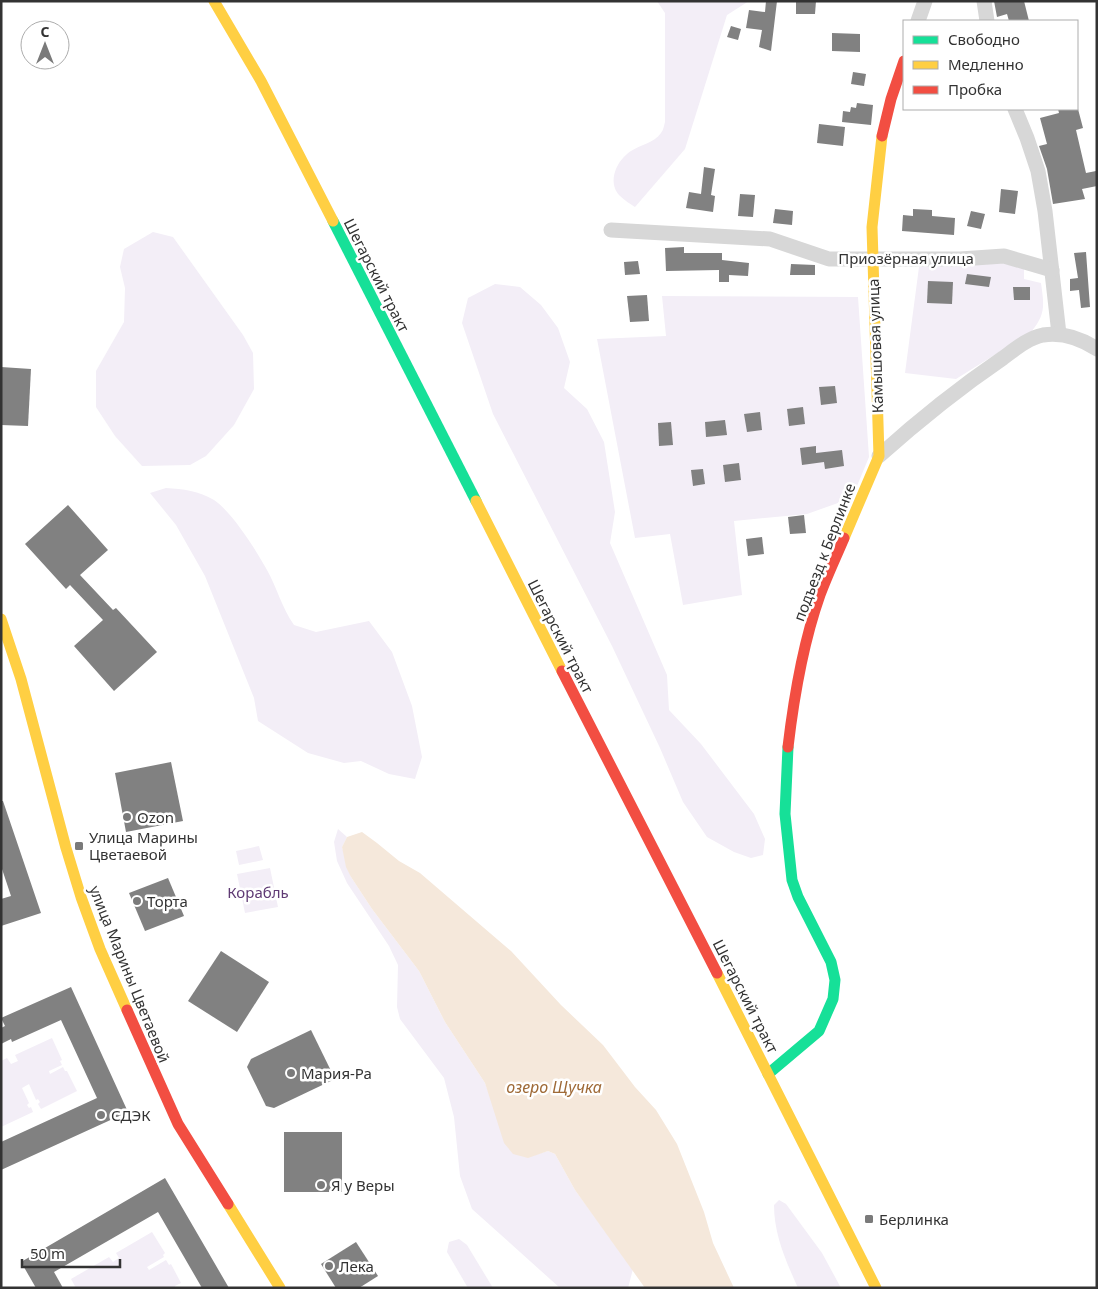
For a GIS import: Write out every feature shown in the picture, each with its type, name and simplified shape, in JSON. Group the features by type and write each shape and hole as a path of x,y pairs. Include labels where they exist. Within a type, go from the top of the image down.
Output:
{"street":[{"name":"Шегарский тракт","path":"214,1 265,90 876,1288"},
{"path":"918,20 925,1"},
{"path":"984,1 987,20"},
{"name":"Камышовая улица","path":"879,456 872,227 881,141 891,99 903,64"},
{"path":"1015,110 1038,171 1045,211 1060,334"},
{"name":"Приозёрная улица","path":"611,230 770,239 829,258 1004,256 1052,270"},
{"path":"879,456 910,428 978,375 1023,344 1041,336 1060,334 1084,340 1097,349"},
{"name":"подъезд к Берлинке","path":"768,1074 819,1031 833,999 835,980 831,962 798,898 792,880 785,814 786,768 791,721 809,629 820,594 879,456"},
{"name":"улица Марины Цветаевой","path":"1,619 21,679 69,856 84,905 104,958 145,1054 178,1124 280,1288"}],"green space":[{"path":"657,1 749,1 727,15 685,149 635,207 619,195 615,189 614,177 618,165 626,155 651,142 662,131 665,122 665,13"},
{"path":"153,232 173,237 243,335 253,353 254,389 234,425 206,456 190,465 142,466 115,436 96,407 96,371 124,322 125,288 120,267 124,249"},
{"path":"1003,263 1024,268 1024,279 1041,283 1043,297 1042,314 1031,332 956,379 905,373 919,267"},
{"path":"495,284 520,287 541,305 558,328 570,362 564,388 587,409 604,442 615,512 610,543 667,675 669,710 701,744 754,814 765,839 763,855 751,858 734,852 707,837 683,802 612,646 493,414 462,323 468,298"},
{"path":"662,296 858,297 869,457 852,498 807,514 734,521 742,595 683,605 670,534 635,538 597,339 666,336"},
{"path":"166,488 203,494 214,500 228,513 243,532 271,577 286,612 294,625 316,632 369,621 392,652 412,706 422,757 415,779 389,774 361,761 344,763 308,753 258,721 254,698 205,576 176,525 150,493"},
{"path":"338,829 347,837 342,847 351,877 372,909 419,971 445,1022 485,1083 494,1107 528,1157 548,1151 555,1154 575,1190 633,1269 628,1288 560,1288 472,1209 460,1176 454,1117 444,1078 400,1019 397,1007 398,965 389,946 347,883 337,861 334,842"},
{"path":"259,846 263,860 239,865 236,851"},
{"name":"Корабль","path":"270,868 278,907 245,913 237,874"},
{"path":"52,1038 62,1060 60,1061 62,1065 49,1071 50,1074 63,1067 77,1091 41,1109 38,1104 40,1102 38,1099 36,1100 29,1084 22,1088 29,1103 27,1105 29,1108 31,1107 33,1112 1,1127 1,1061 7,1058 11,1064 18,1061 15,1055"},
{"path":"779,1200 786,1204 822,1253 841,1288 798,1288 778,1237 774,1205"},
{"path":"152,1232 165,1253 164,1257 147,1267 149,1270 166,1260 169,1265 171,1264 181,1283 175,1286 175,1288 76,1288 71,1279 109,1257 113,1262 119,1258 116,1253"},
{"path":"459,1239 467,1245 493,1288 468,1288 447,1252 449,1242"}],"water":[{"name":"озеро Щучка","path":"362,832 399,861 420,873 511,951 561,1005 603,1045 635,1087 656,1110 677,1144 704,1212 713,1243 734,1288 645,1288 575,1190 555,1154 548,1151 528,1158 513,1154 504,1143 485,1083 445,1022 419,971 372,909 346,867 342,847 347,837"}],"building":[{"path":"766,1 777,1 771,51 759,47 762,30 746,28 749,10 765,12"},
{"path":"796,1 816,1 815,14 796,14"},
{"path":"994,1 1024,1 1029,20 1009,20 1007,14 997,17"},
{"path":"731,26 741,29 738,40 727,37"},
{"path":"832,33 860,34 860,52 832,51"},
{"path":"853,72 866,74 864,86 851,84"},
{"path":"857,103 873,105 871,125 842,122 843,111 850,112 851,107 856,108"},
{"path":"1078,109 1083,128 1076,130 1086,173 1096,171 1097,186 1082,189 1085,199 1053,204 1047,169 1039,146 1047,144 1040,118 1059,113 1058,110"},
{"path":"819,124 845,127 843,146 817,143"},
{"path":"704,167 715,169 711,195 715,196 713,212 686,208 689,192 701,194"},
{"path":"1001,189 1018,191 1015,214 999,212"},
{"path":"740,194 755,195 753,217 738,216"},
{"path":"775,209 793,211 792,225 773,223"},
{"path":"913,209 932,210 932,216 955,218 954,235 902,231 903,215 913,216"},
{"path":"971,211 985,214 981,229 967,226"},
{"path":"684,247 684,253 722,253 722,260 749,263 748,276 729,275 729,282 719,282 719,270 666,271 665,248"},
{"path":"1086,252 1090,307 1081,308 1079,290 1070,291 1070,279 1078,278 1074,253"},
{"path":"638,261 640,274 625,275 624,262"},
{"path":"791,264 815,265 815,275 790,275"},
{"path":"967,274 991,277 989,287 965,284"},
{"path":"928,281 953,282 952,304 927,303"},
{"path":"1013,287 1030,287 1030,300 1014,300"},
{"path":"647,295 649,321 630,322 627,296"},
{"path":"1,367 31,369 28,426 1,425"},
{"path":"835,386 837,403 821,405 819,387"},
{"path":"803,407 805,424 789,426 787,409"},
{"path":"760,412 762,430 747,432 744,414"},
{"path":"725,420 727,435 706,437 705,422"},
{"path":"671,422 673,445 659,446 658,423"},
{"path":"816,446 816,453 842,450 844,466 825,469 824,462 802,465 800,448"},
{"path":"739,463 741,480 725,482 723,465"},
{"path":"703,469 705,484 693,486 691,470"},
{"path":"68,505 108,550 80,575 113,610 116,608 157,652 114,691 74,646 103,620 70,585 66,589 25,544"},
{"path":"804,515 806,533 790,534 788,517"},
{"path":"762,537 764,554 748,556 746,539"},
{"path":"171,762 183,821 126,832 115,773"},
{"path":"1,801 3,801 41,913 1,926 1,899 11,896 1,866"},
{"path":"168,878 184,916 145,931 129,893"},
{"path":"221,951 269,982 237,1032 188,1001"},
{"path":"71,987 128,1112 1,1170 1,1142 97,1098 61,1020 12,1042 11,1039 1,1044 1,1028 5,1026 1,1018"},
{"name":"Мария-Ра","path":"311,1030 335,1079 274,1108 266,1106 247,1067 251,1059"},
{"path":"284,1132 342,1132 342,1192 284,1192"},
{"path":"165,1178 229,1288 202,1288 158,1212 54,1272 63,1288 36,1288 21,1262"},
{"path":"356,1242 378,1276 359,1288 336,1288 321,1264"}],"traffic: fast":[{"path":"333,221 476,501"},
{"path":"768,1074 819,1031 833,999 835,980 831,962 798,897 792,880 785,814 788,747"}],"traffic: slow":[{"path":"214,1 261,81 333,221"},
{"path":"844,538 879,456 872,227 882,136"},
{"path":"476,501 562,671"},
{"path":"1,619 21,679 81,897 100,949 127,1010"},
{"path":"717,973 876,1288"},
{"path":"228,1204 280,1288"}],"traffic: jam":[{"path":"882,136 891,99 903,64"},
{"path":"788,747 796,689 814,613 844,538"},
{"path":"562,671 717,973"},
{"path":"127,1010 178,1124 228,1204"}],"place":[{"name":"Ozon","path":"127,817"},
{"name":"Улица Марины Цветаевой","path":"79,846"},
{"name":"Торта","path":"137,901"},
{"name":"Мария-Ра","path":"291,1073"},
{"name":"СДЭК","path":"101,1115"},
{"name":"Я у Веры","path":"321,1185"},
{"name":"Берлинка","path":"869,1219"},
{"name":"Лека","path":"329,1266"}]}
